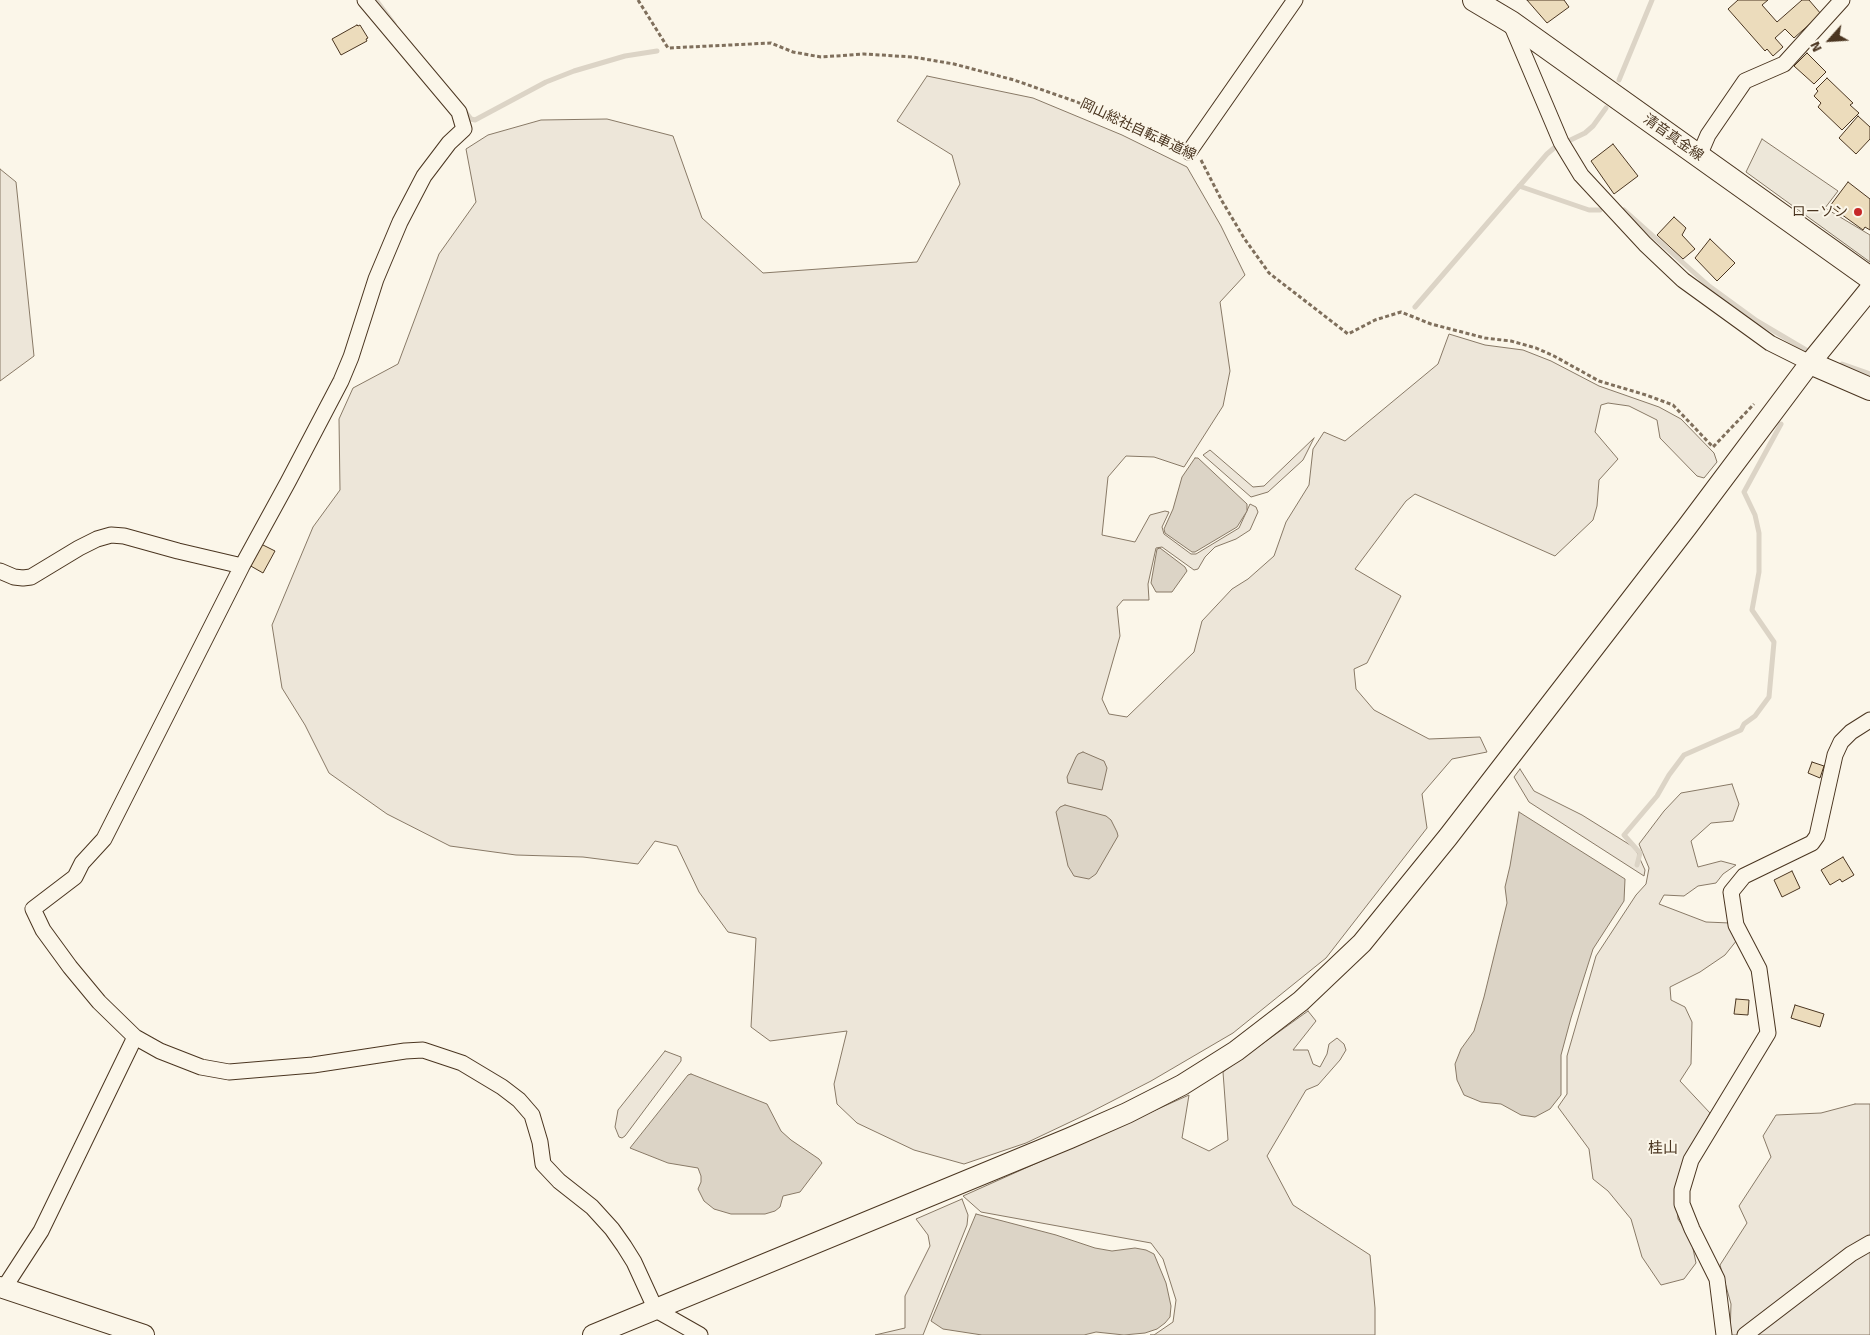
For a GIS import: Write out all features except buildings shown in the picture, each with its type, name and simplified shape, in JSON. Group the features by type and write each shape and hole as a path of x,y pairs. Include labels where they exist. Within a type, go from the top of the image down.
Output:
{"main road":[{"name":"清音真金線","path":"1474,0 1511,22 1870,278"},
{"path":"1810,363 1870,389"}],"street":[{"path":"365,0 459,112 464,129 450,143 424,176 400,222 376,279 352,356 341,381 242,566 104,839 82,863 75,877 33,909 43,930 70,967 99,1002 134,1037 160,1051 201,1067 228,1072 313,1065 422,1050 462,1063 502,1086 519,1100 532,1115 544,1164 559,1181 592,1207 612,1229 634,1262 656,1310 700,1335"},
{"path":"1189,152 1295,0"},
{"path":"1699,156 1708,135 1745,81 1784,64 1842,0"},
{"path":"1511,22 1562,145 1581,175 1612,211 1683,280 1770,342 1810,363"},
{"path":"593,1335 1127,1113 1182,1085 1236,1051 1295,1006 1362,943 1448,837 1687,527 1810,363 1870,289"},
{"path":"0,571 14,577 31,577 79,548 97,539 111,535 124,536 242,566"},
{"path":"1724,1335 1717,1279 1692,1229 1682,1204 1682,1190 1691,1160 1768,1034 1759,969 1736,926 1731,892 1744,876 1812,843 1817,836 1834,755 1841,742 1851,732 1870,720"},
{"path":"134,1037 41,1231 2,1288 144,1335"},
{"path":"1748,1334 1851,1254 1870,1243"}],"path":[{"name":"岡山総社自転車道線","path":"638,0 668,48 771,43 793,52 821,57 864,54 903,56 954,64 1014,80 1077,102 1199,156 1244,238 1269,273 1348,334 1376,320 1401,312 1431,324 1484,338 1511,341 1536,348 1599,381 1646,395 1672,406 1713,448 1760,398"}],"shaded area":[{"path":"927,76 1033,98 1122,135 1187,167 1221,226 1245,275 1220,302 1230,371 1223,406 1184,467 1154,457 1126,456 1108,477 1102,535 1135,542 1150,515 1165,511 1169,512 1162,527 1164,534 1191,554 1196,554 1239,528 1250,504 1256,507 1258,512 1250,530 1236,539 1215,547 1205,557 1198,569 1194,570 1162,547 1156,548 1148,584 1149,600 1123,600 1117,607 1120,636 1102,699 1109,714 1127,717 1194,652 1202,621 1232,589 1248,579 1274,556 1286,522 1309,485 1313,449 1324,432 1345,441 1438,364 1449,334 1485,345 1523,350 1551,361 1599,386 1659,407 1681,419 1714,453 1717,462 1704,478 1697,476 1660,438 1657,420 1629,406 1608,403 1601,405 1595,432 1618,459 1599,480 1597,506 1593,520 1555,556 1415,494 1406,501 1355,569 1401,596 1367,663 1354,669 1356,689 1374,710 1429,739 1480,737 1487,752 1452,759 1422,794 1427,828 1326,958 1233,1033 1151,1081 1085,1115 1026,1143 964,1164 914,1150 857,1123 837,1104 834,1084 847,1031 770,1041 751,1027 756,938 728,932 699,892 677,846 655,841 638,864 583,857 516,855 450,846 387,814 329,773 305,725 282,688 272,625 313,527 340,490 339,419 353,388 398,364 439,254 476,202 466,149 488,135 541,120 607,119 673,136 702,218 763,273 917,262 960,184 952,155 897,121"},
{"path":"1762,139 1838,191 1825,208 1870,235 1870,262 1746,172"},
{"path":"0,169 16,182 34,356 0,381"},
{"path":"1314,438 1303,460 1268,492 1251,497 1203,455 1210,450 1253,487 1264,486"},
{"path":"1195,458 1198,458 1247,504 1247,511 1237,527 1192,552 1165,533 1164,529 1173,509 1182,477"},
{"path":"1160,548 1185,567 1187,571 1172,592 1156,592 1151,583 1157,549"},
{"path":"1083,752 1104,761 1107,768 1102,790 1068,783 1067,777 1076,757"},
{"path":"1520,769 1534,791 1582,815 1635,848 1645,870 1644,876 1529,802 1514,777"},
{"path":"1732,784 1739,804 1733,821 1711,823 1691,841 1698,867 1721,861 1736,865 1723,874 1716,883 1698,886 1684,896 1664,895 1659,904 1706,922 1730,923 1737,940 1725,955 1700,972 1670,987 1671,1000 1685,1007 1692,1022 1691,1064 1680,1081 1710,1113 1686,1157 1676,1188 1678,1219 1691,1239 1696,1263 1684,1279 1661,1285 1642,1257 1631,1219 1608,1191 1593,1179 1589,1149 1558,1107 1567,1094 1567,1056 1596,956 1636,895 1646,884 1649,868 1639,844 1664,811 1681,793"},
{"path":"1065,805 1106,816 1111,820 1117,832 1118,836 1096,874 1089,879 1074,876 1068,866 1056,812"},
{"path":"1519,812 1625,879 1624,901 1593,949 1571,1018 1561,1055 1561,1095 1550,1109 1535,1117 1521,1115 1501,1104 1481,1102 1464,1095 1457,1080 1455,1064 1461,1049 1474,1031 1484,997 1507,903 1505,887"},
{"path":"1308,1011 1316,1021 1293,1050 1308,1050 1313,1064 1320,1067 1327,1054 1329,1044 1337,1038 1344,1044 1346,1050 1340,1060 1318,1085 1306,1090 1267,1156 1293,1205 1370,1255 1375,1308 1375,1335 1154,1335 1173,1322 1176,1300 1163,1259 1151,1243 981,1212 963,1196 1189,1095 1182,1138 1209,1151 1228,1140 1223,1072"},
{"path":"665,1051 681,1057 681,1061 625,1136 619,1137 615,1127 618,1110"},
{"path":"691,1074 767,1104 781,1131 822,1163 800,1192 783,1196 780,1207 775,1211 765,1214 731,1214 714,1209 704,1201 698,1189 701,1176 698,1168 668,1163 630,1148 688,1075"},
{"path":"1855,1104 1870,1104 1870,1335 1730,1335 1731,1304 1720,1265 1747,1223 1739,1206 1771,1157 1763,1136 1776,1115 1821,1113"},
{"path":"962,1199 968,1215 967,1225 923,1335 875,1335 905,1328 905,1296 930,1246 928,1235 916,1219"},
{"path":"976,1214 1056,1235 1095,1248 1112,1251 1135,1248 1154,1254 1166,1283 1171,1306 1170,1317 1157,1329 1145,1333 1124,1335 1096,1332 1084,1335 982,1335 943,1329 931,1321"}],"waterway":[{"path":"376,0 394,24"},
{"path":"1619,80 1652,0"},
{"path":"464,110 471,119 475,120 546,82 574,71 625,56 657,51"},
{"path":"1415,307 1547,154 1554,148 1585,133 1593,126 1606,108"},
{"path":"1519,186 1589,210 1600,210"},
{"path":"1624,210 1709,286 1757,321 1806,350"},
{"path":"1842,364 1870,374"},
{"path":"1637,865 1640,853 1624,835 1657,796 1669,775 1684,755 1741,730 1744,724 1755,716 1769,697 1774,642 1752,610 1759,572 1759,533 1755,515 1744,492 1781,424"}],"place":[{"name":"ローソン","path":"1858,212"}],"district":[{"name":"桂山","path":"1663,1149"}]}
